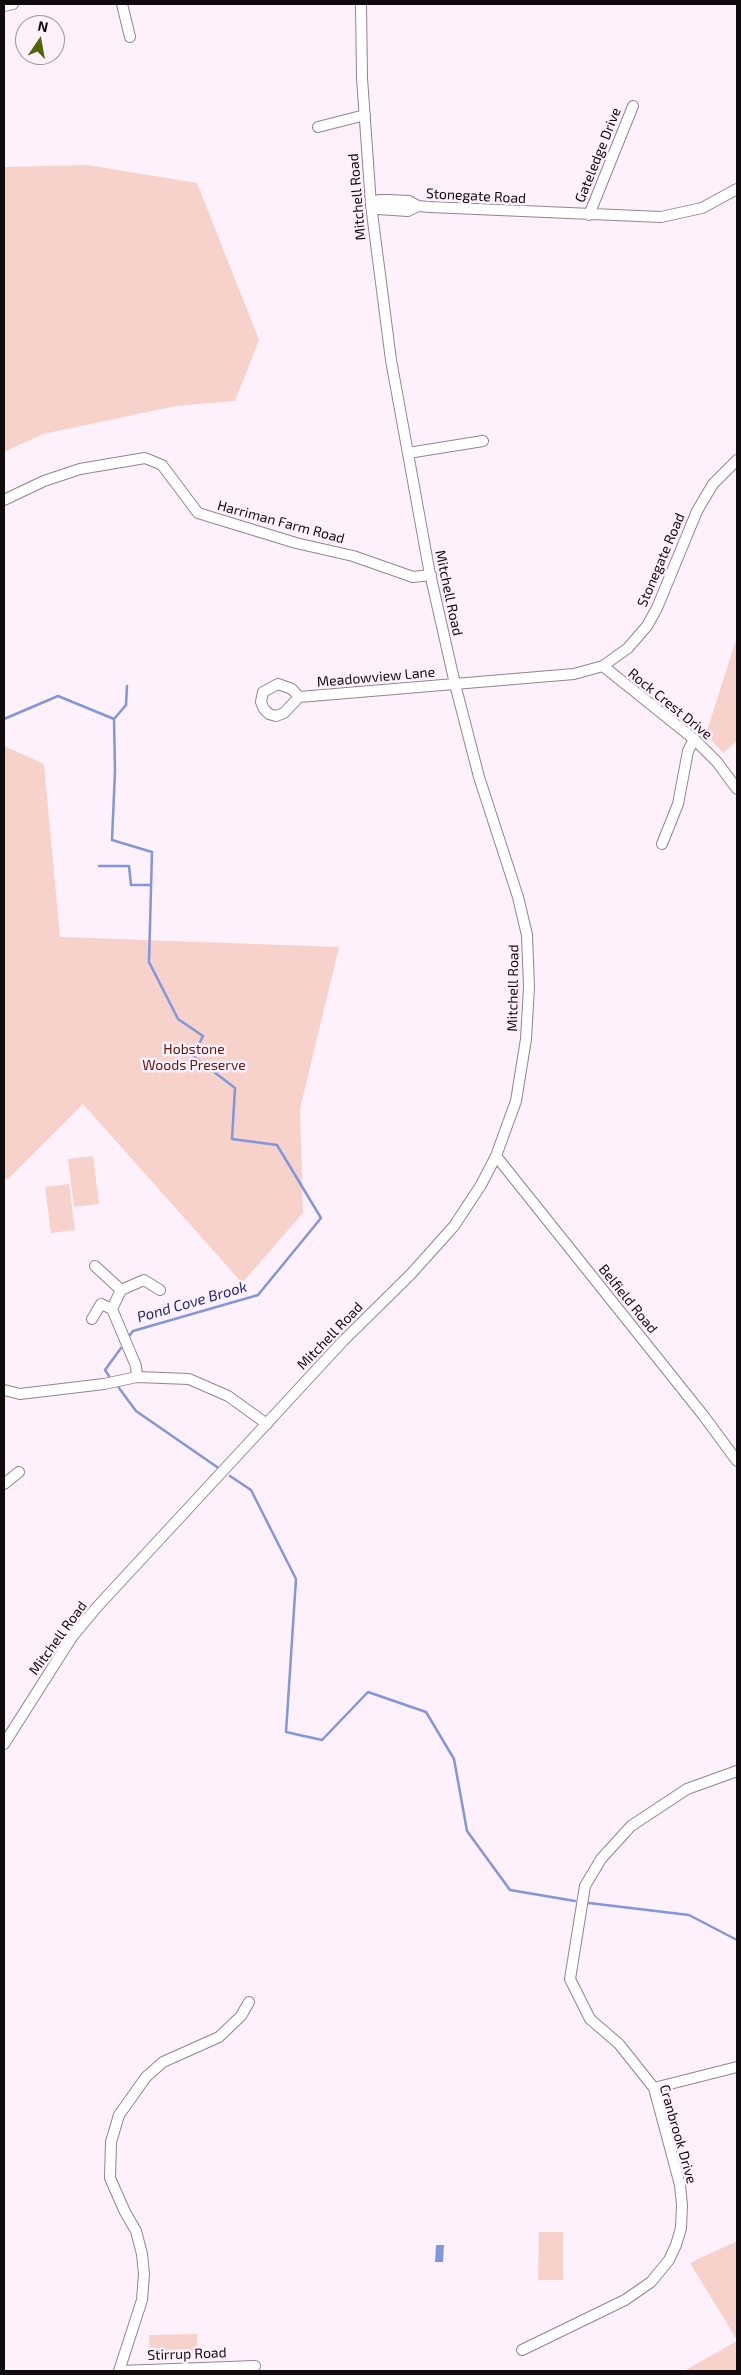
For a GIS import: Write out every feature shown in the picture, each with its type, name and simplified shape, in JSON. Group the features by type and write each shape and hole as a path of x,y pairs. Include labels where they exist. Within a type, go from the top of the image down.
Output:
{"street":[{"path":"4,6 13,4"},
{"path":"122,4 130,37"},
{"name":"Mitchell Road","path":"4,1744 78,1630 343,1341 435,1249 476,1194 496,1156 512,1117 520,1081 528,1007 529,956 527,935 518,897 479,777 455,684 431,575 387,337 371,205 360,34 361,4"},
{"name":"Gateledge Drive","path":"589,215 633,106"},
{"path":"318,127 365,115"},
{"name":"Stonegate Road","path":"371,205 378,209 408,211 418,206 646,217 685,213 702,208 737,189"},
{"path":"408,453 482,441"},
{"name":"Harriman Farm Road","path":"4,500 44,482 80,469 145,458 162,465 198,513 288,541 353,556 413,577 431,575"},
{"name":"Stonegate Road","path":"455,684 574,674 603,666 628,648 647,626 657,608 697,511 713,484 737,460"},
{"name":"Rock Crest Drive","path":"603,666 694,739 718,762 737,789"},
{"name":"Meadowview Lane","path":"298,697 455,684"},
{"path":"662,844 678,804 688,751 694,739"},
{"name":"Belfield Road","path":"496,1156 703,1415 737,1461"},
{"path":"95,1266 121,1290"},
{"path":"112,1309 121,1290 144,1280 160,1290"},
{"path":"92,1319 101,1304 112,1309 136,1366 137,1377"},
{"path":"4,1390 20,1394 104,1384 137,1377 189,1378 228,1396 267,1424"},
{"path":"4,1484 19,1472"},
{"name":"Cranbrook Drive","path":"522,2350 625,2300 651,2282 669,2260 681,2228 682,2205 680,2184 654,2088 618,2044 590,2019 570,1980 585,1886 601,1859 631,1826 687,1789 737,1771"},
{"path":"120,2371 142,2300 144,2274 142,2254 136,2231 124,2212 110,2178 111,2142 119,2115 146,2077 163,2062 218,2037 241,2016 248,2002"},
{"path":"654,2088 737,2067"},
{"name":"Stirrup Road","path":"120,2371 255,2366"}],"green space":[{"path":"87,165 197,183 259,340 235,401 176,406 43,434 4,452 4,167"},
{"path":"737,637 737,741 723,753 706,734"},
{"name":"Hobstone Woods Preserve","path":"4,746 44,764 60,937 339,947 300,1109 303,1213 242,1283 83,1104 9,1178 4,1180"},
{"path":"93,1156 99,1204 74,1207 68,1159"},
{"path":"69,1184 75,1230 51,1233 45,1187"},
{"path":"539,2232 563,2232 563,2280 538,2280"},
{"path":"737,2241 737,2340 690,2263"},
{"path":"197,2334 197,2358 150,2359 149,2335"},
{"path":"737,2341 737,2371 684,2371"}],"water":[{"path":"436,2245 444,2245 443,2262 435,2262"}],"waterway":[{"path":"114,719 126,705 127,686"},
{"name":"Pond Cove Brook","path":"4,719 58,696 114,719 115,771 112,840 152,852 149,962 178,1019 203,1036 193,1056 235,1088 232,1139 277,1145 321,1218 258,1295 133,1331 130,1335"},
{"path":"99,866 129,866 131,885 151,885"},
{"name":"Pond Cove Brook","path":"109,1376 105,1370 121,1348"},
{"name":"Pond Cove Brook","path":"119,1388 136,1411 217,1467"},
{"name":"Pond Cove Brook","path":"230,1476 251,1490 296,1579 286,1732 322,1740 368,1692 426,1712 454,1759 467,1831 510,1890 575,1901"},
{"name":"Pond Cove Brook","path":"589,1903 689,1915 737,1940"}]}
